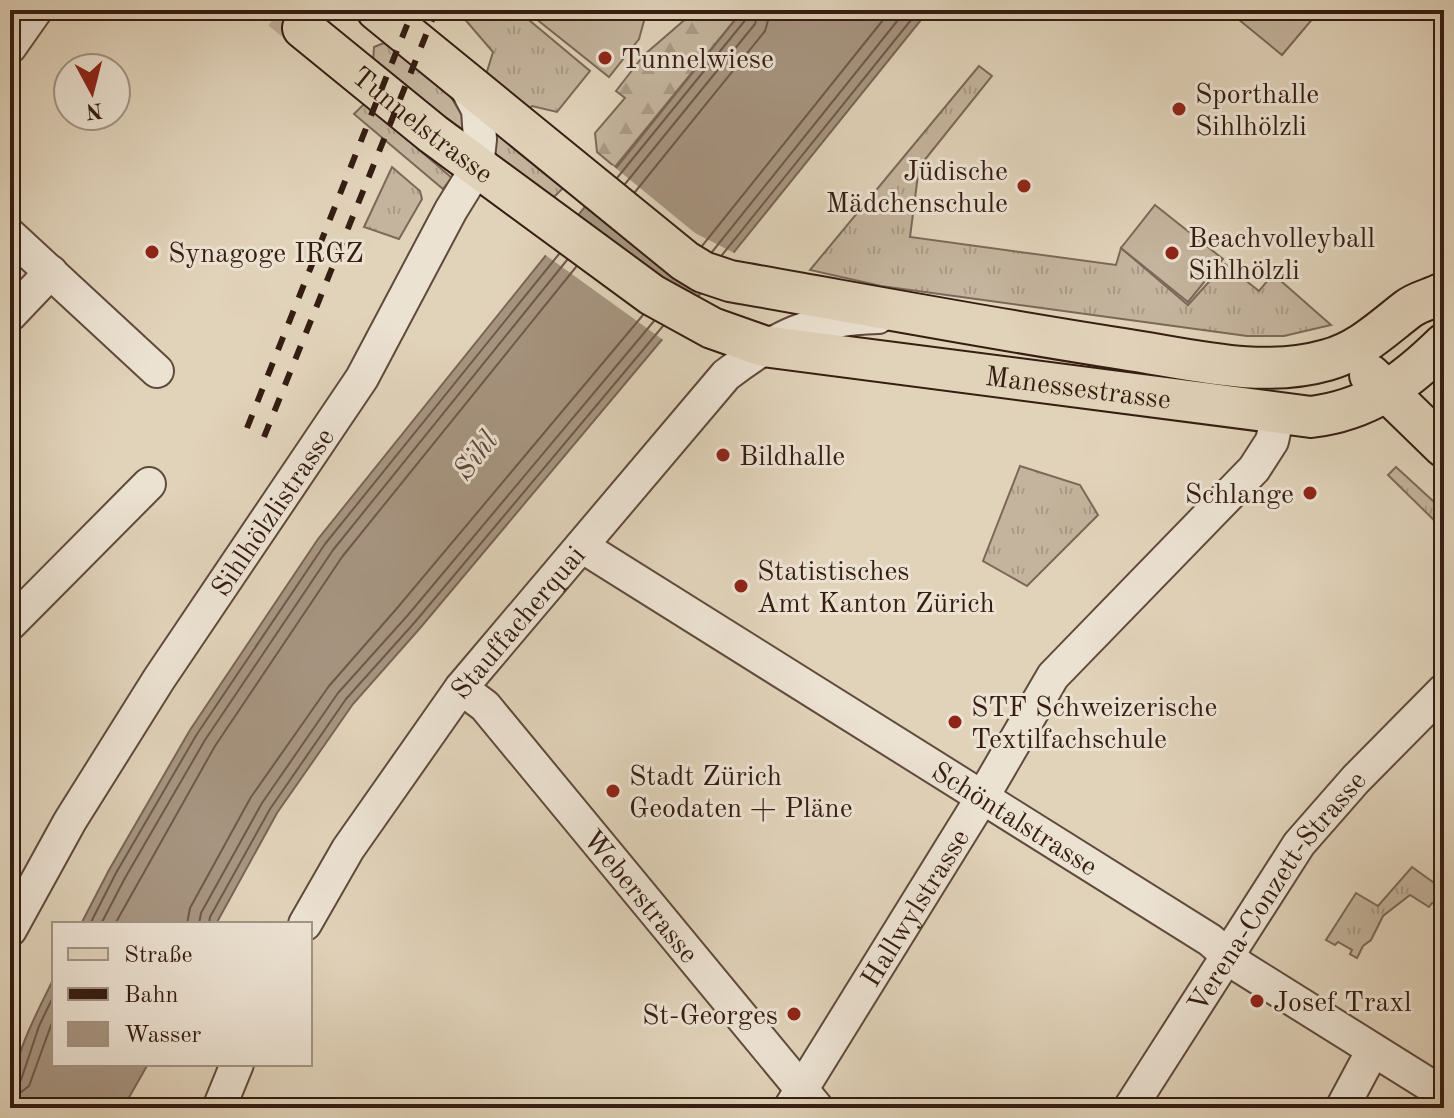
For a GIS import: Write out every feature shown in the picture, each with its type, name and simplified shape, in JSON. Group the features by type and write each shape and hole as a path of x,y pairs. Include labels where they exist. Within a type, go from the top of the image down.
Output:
{"main road":[{"name":"Tunnelstrasse","path":"377,10 685,261 703,272 730,281"},
{"name":"Tunnelstrasse","path":"303,28 477,168 652,295 688,317"},
{"name":"Manessestrasse","path":"730,281 1240,367 1284,368 1345,354 1378,335 1410,307 1443,293"},
{"name":"Manessestrasse","path":"1388,390 1387,367 1391,357 1423,323 1443,293"},
{"name":"Manessestrasse","path":"688,317 763,346 1311,417 1366,405 1444,344"},
{"path":"1345,354 1388,390 1444,447"}],"street":[{"path":"10,47 36,10"},
{"name":"Sihlhölzlistrasse","path":"10,930 70,821 159,679 362,378 451,210 477,168 480,139 478,110 463,80"},
{"path":"10,235 157,371"},
{"path":"10,315 51,272"},
{"name":"Manessestrasse","path":"763,346 810,325 836,320 929,316"},
{"name":"Stauffacherquai","path":"306,922 348,849 461,688 726,375 763,346"},
{"name":"Hallwylstrasse","path":"803,1102 1053,676 1254,469 1272,441 1278,414"},
{"path":"10,624 149,484"},
{"name":"Schöntalstrasse","path":"583,547 1210,940 1241,967 1444,1094"},
{"name":"Weberstrasse","path":"461,688 485,706 803,1102"},
{"name":"Verena-Conzett-Strasse","path":"1130,1108 1313,826 1444,690"},
{"path":"1342,1108 1373,1050"},
{"path":"219,1108 236,1066"}],"green space":[{"path":"467,10 517,10 590,71 557,112 532,106 523,114 485,78 493,52 462,16"},
{"name":"Tunnelwiese","path":"525,10 647,10 639,39 609,77"},
{"path":"696,10 743,10 615,167 597,152 595,133 625,98 616,91 644,55"},
{"path":"1227,10 1307,10 1315,16 1282,55"},
{"path":"384,43 446,89 466,122 463,135 373,62 374,47"},
{"path":"979,66 992,76 919,167 910,237 1116,265 1121,248 1188,305 1225,264 1259,291 1273,274 1331,325 1284,336 1247,336 881,286 810,270"},
{"path":"365,103 452,178 443,189 354,114"},
{"path":"498,128 567,184 551,200 493,158"},
{"path":"392,167 420,191 422,199 399,239 364,227"},
{"name":"Beachvolleyball Sihlhölzli","path":"1155,205 1223,259 1188,302 1121,248"},
{"path":"1020,466 1080,485 1098,515 1027,586 983,561"},
{"path":"1396,467 1444,511 1444,530 1388,475"},
{"path":"1412,867 1444,890 1444,910 1432,903 1429,907 1410,895 1383,916 1371,940 1363,946 1357,958 1350,954 1352,950 1338,942 1335,945 1326,940 1356,893 1378,906"}],"water":[{"name":"Sihl","path":"743,10 929,10 701,293 353,704 277,813 217,922 82,922 190,730 318,539"},
{"path":"52,982 52,1066 147,1066 123,1108 10,1108 14,1074 31,1025"}],"pier":[{"path":"612,165 695,233 738,255 705,296 587,198"},
{"path":"575,212 671,282 701,299 666,342 544,254"}],"tunnel":[{"path":"281,10 303,28"}],"railway":[{"path":"247,428 413,10"},
{"path":"264,437 436,10"}],"place":[{"name":"Tunnelwiese","path":"605,58"},
{"name":"Sporthalle Sihlhölzli","path":"1179,109"},
{"name":"Jüdische Mädchenschule","path":"1024,186"},
{"name":"Synagoge IRGZ","path":"152,252"},
{"name":"Beachvolleyball Sihlhölzli","path":"1172,253"},
{"name":"Bildhalle","path":"723,455"},
{"name":"Schlange","path":"1310,493"},
{"name":"Statistisches Amt Kanton Zürich","path":"741,586"},
{"name":"STF Schweizerische Textilfachschule","path":"955,722"},
{"name":"Stadt Zürich Geodaten + Pläne","path":"613,791"},
{"name":"Josef Traxl","path":"1257,1001"},
{"name":"St-Georges","path":"794,1014"}]}
